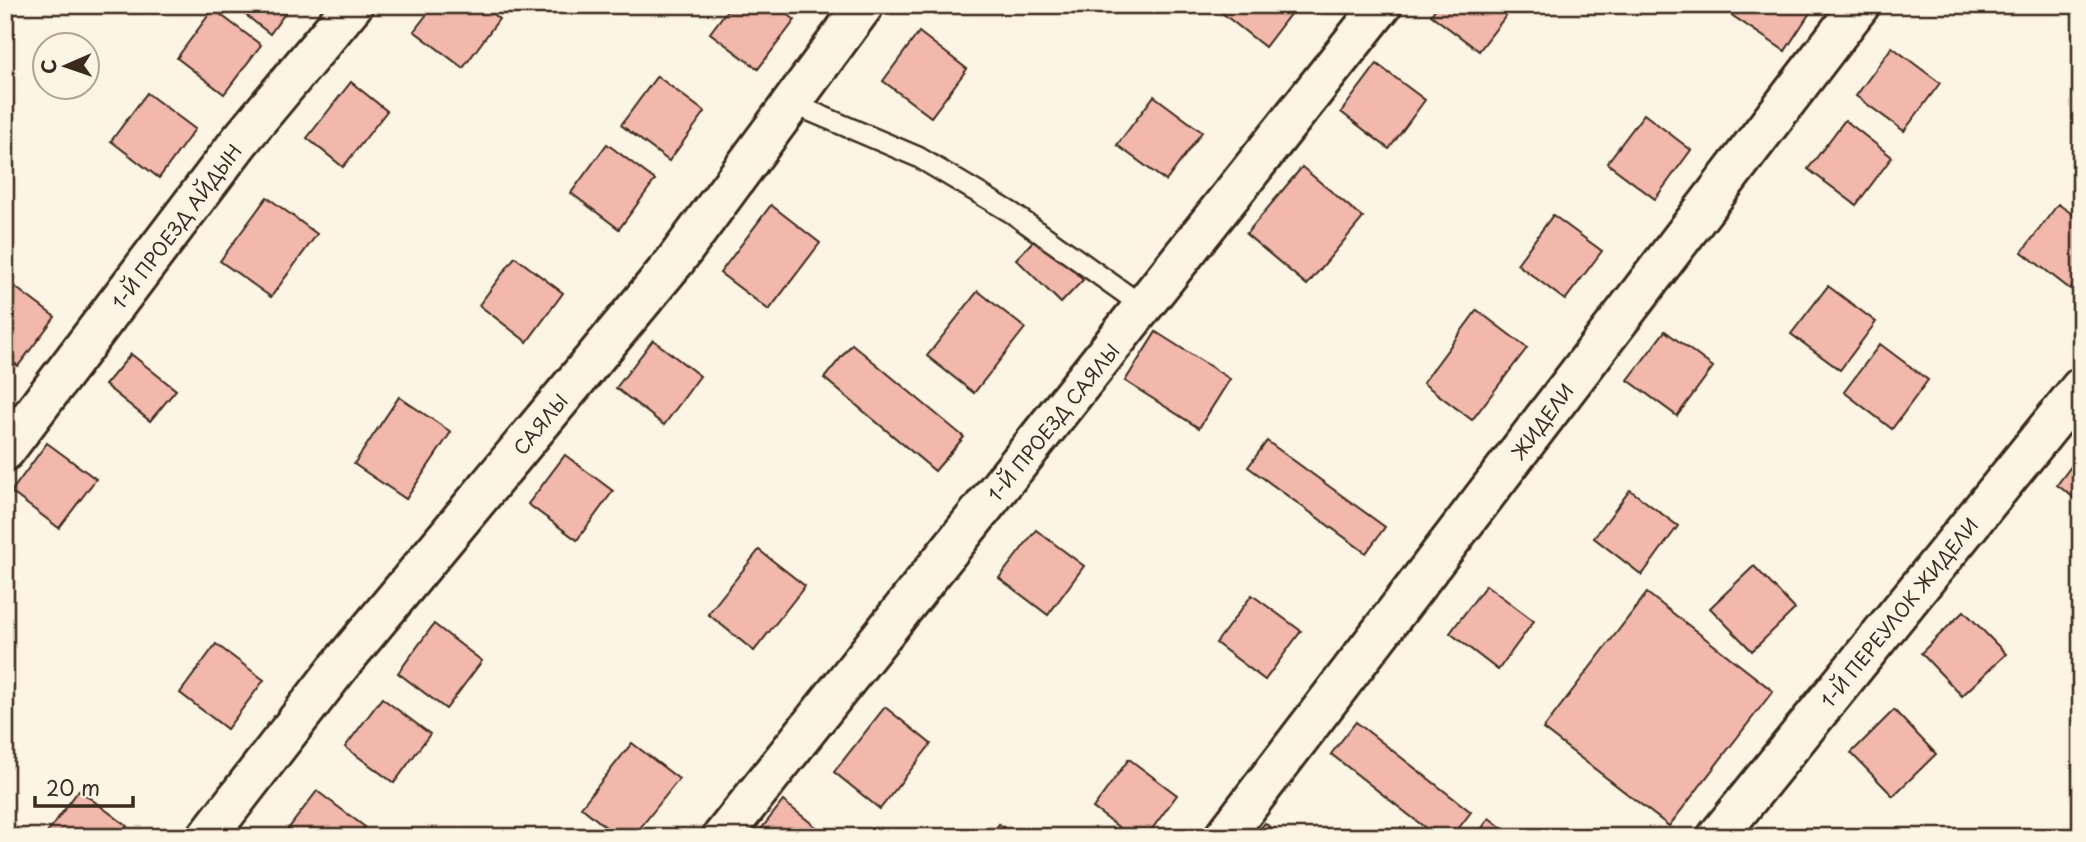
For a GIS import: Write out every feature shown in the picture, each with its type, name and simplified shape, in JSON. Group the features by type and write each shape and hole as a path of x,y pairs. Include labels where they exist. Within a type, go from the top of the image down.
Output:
{"street":[{"name":"1-Й ПРОЕЗД АЙДЫН","path":"5,451 239,142 353,5"},
{"name":"САЯЛЫ","path":"207,837 337,669 676,260 864,5"},
{"name":"1-Й ПРОЕЗД САЯЛЫ","path":"722,837 1382,5"},
{"name":"ЖИДЕЛИ","path":"1224,837 1860,5"},
{"name":"1-Й ПЕРЕУЛОК ЖИДЕЛИ","path":"1717,837 2081,387"}],"lane":[{"path":"791,103 918,157 1012,213 1144,306"}],"building":[{"path":"233,5 291,5 270,34"},
{"path":"434,5 481,5 499,19 463,68 414,31"},
{"path":"731,5 775,5 795,20 758,69 710,33"},
{"path":"1212,5 1297,5 1265,47"},
{"path":"1438,5 1514,5 1479,51 1431,15"},
{"path":"1723,5 1815,5 1785,51 1721,8"},
{"path":"213,9 261,45 224,94 177,58"},
{"path":"919,32 967,69 931,117 883,81"},
{"path":"1892,47 1940,83 1904,131 1856,96"},
{"path":"1377,64 1425,100 1389,149 1341,112"},
{"path":"657,76 705,112 669,161 621,125"},
{"path":"351,82 387,111 343,167 307,138"},
{"path":"147,93 195,129 159,178 111,141"},
{"path":"1154,96 1202,132 1166,181 1117,145"},
{"path":"1644,114 1691,150 1655,199 1607,163"},
{"path":"1845,120 1892,157 1856,205 1808,169"},
{"path":"607,144 655,180 619,229 571,193"},
{"path":"1302,167 1363,218 1307,285 1246,234"},
{"path":"267,197 317,234 271,297 220,261"},
{"path":"2058,204 2081,220 2081,274 2070,289 2022,252"},
{"path":"771,205 820,243 769,310 720,273"},
{"path":"1553,215 1602,251 1565,300 1517,264"},
{"path":"1038,236 1083,280 1061,303 1016,259"},
{"path":"515,257 563,293 527,342 479,305"},
{"path":"7,281 55,317 18,366 5,356"},
{"path":"1828,286 1876,322 1840,370 1791,334"},
{"path":"978,291 1025,328 974,393 927,356"},
{"path":"1477,310 1527,348 1472,420 1423,383"},
{"path":"1665,331 1713,367 1677,416 1628,380"},
{"path":"1156,332 1230,379 1199,428 1125,381"},
{"path":"653,340 700,376 664,425 616,388"},
{"path":"852,344 964,437 935,471 824,378"},
{"path":"1880,344 1928,380 1892,429 1844,392"},
{"path":"131,354 176,390 150,421 105,385"},
{"path":"399,397 451,432 406,499 354,464"},
{"path":"1267,441 1385,527 1366,553 1248,467"},
{"path":"47,443 96,479 59,528 11,492"},
{"path":"2081,453 2081,503 2057,485"},
{"path":"565,455 613,491 577,540 528,504"},
{"path":"1630,490 1678,526 1642,575 1594,538"},
{"path":"1036,530 1084,566 1048,615 999,578"},
{"path":"759,550 805,586 754,651 708,614"},
{"path":"1754,566 1795,609 1752,651 1710,608"},
{"path":"1486,585 1534,621 1498,670 1450,633"},
{"path":"1647,593 1773,691 1669,826 1543,729"},
{"path":"1252,595 1301,631 1265,680 1216,643"},
{"path":"1964,611 2006,654 1962,696 1921,653"},
{"path":"434,624 482,661 446,709 398,673"},
{"path":"216,644 264,680 227,729 180,693"},
{"path":"382,698 430,734 394,783 345,747"},
{"path":"885,707 931,744 880,809 834,772"},
{"path":"1894,710 1936,754 1893,796 1851,753"},
{"path":"1356,722 1471,812 1452,837 1437,837 1331,754"},
{"path":"632,743 679,779 633,837 618,837 581,807"},
{"path":"1129,759 1177,795 1146,837 1132,837 1093,808"},
{"path":"79,790 127,826 119,837 44,837"},
{"path":"317,791 365,827 358,837 282,837"},
{"path":"783,801 829,837 755,837"},
{"path":"1489,818 1514,837 1476,837"},
{"path":"1265,823 1283,837 1254,837"},
{"path":"999,824 1017,837 989,837"}]}
